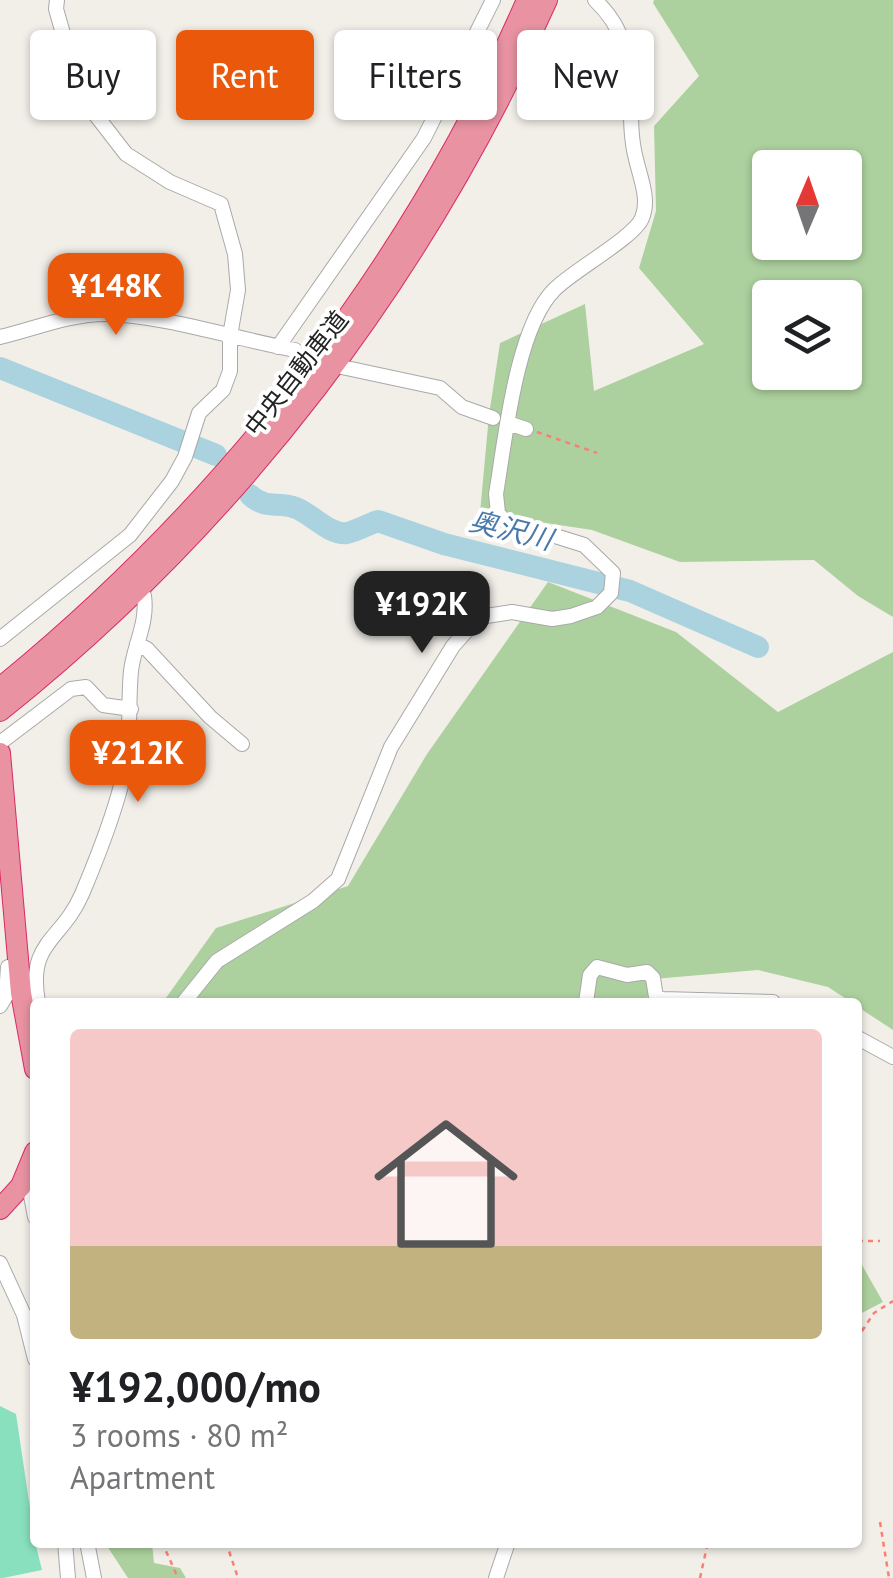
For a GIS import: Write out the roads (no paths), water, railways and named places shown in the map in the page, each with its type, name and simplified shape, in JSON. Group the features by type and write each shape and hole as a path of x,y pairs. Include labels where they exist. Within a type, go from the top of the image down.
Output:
{"highway":[{"name":"中央自動車道","path":"0,711 10,688 177,526 230,469 306,375 391,256 480,102 527,0"},
{"name":"中央自動車道","path":"10,688 100,625 244,479 320,387 430,226 488,124 547,0"},
{"path":"0,752 13,967 30,1046"},
{"path":"0,1209 29,1189"}],"street":[{"path":"0,639 130,534 172,481 185,457 199,414 223,390 230,370 230,336 238,290 237,268 221,204 138,163 85,104 56,9 57,0"},
{"path":"278,347 424,138 494,0"},
{"path":"187,998 218,961 313,900 338,879 390,747 468,628 486,616 512,612 552,619 571,616 596,607 611,593 613,572 584,545 514,524 498,514 496,494 500,420 539,308 576,271 635,229 644,212 643,183 634,156 626,50 612,19 595,0"},
{"path":"0,337 104,314 294,350"},
{"path":"338,366 440,388 462,407 526,428"},
{"path":"130,534 138,551"},
{"path":"37,998 34,974 37,959 75,909 116,804 126,763 132,667 145,619 144,596"},
{"path":"137,644 147,649 210,717 242,744"},
{"path":"0,742 71,688 86,687 103,705 131,709"},
{"path":"0,952 13,967 0,1006"},
{"path":"587,998 590,974 597,966 627,975 647,972 653,978 658,998"},
{"path":"862,1040 893,1056"},
{"path":"0,1263 24,1314 30,1339"},
{"path":"66,1548 68,1578"},
{"path":"88,1548 94,1578"},
{"path":"496,1578 506,1548"}],"waterway":[{"name":"奥沢川","path":"0,368 216,455"},
{"name":"奥沢川","path":"250,495 267,504 296,508 340,533 378,521 444,544 630,591 758,647"}]}
